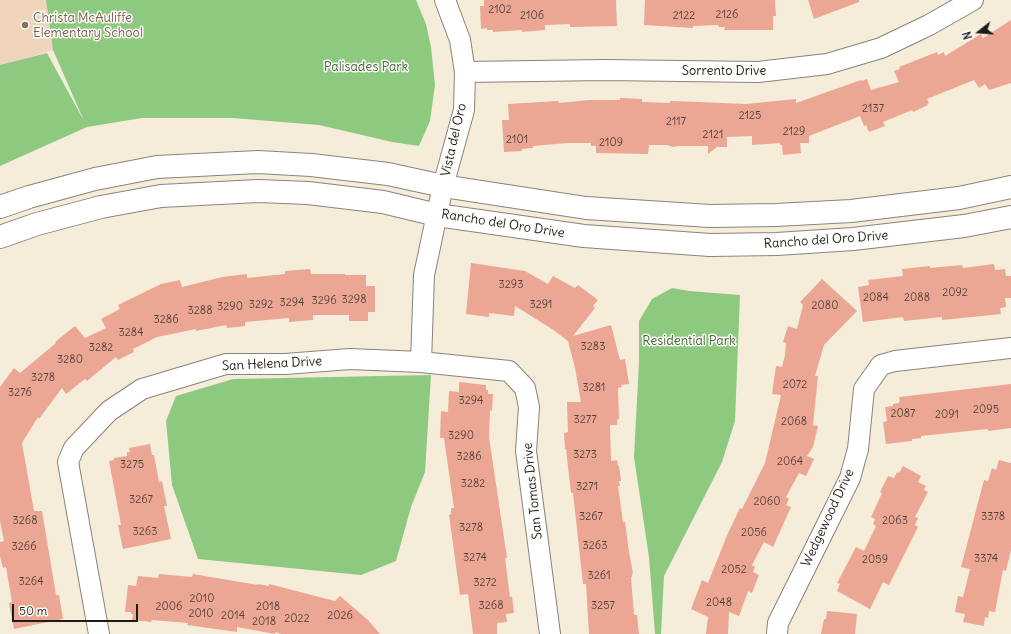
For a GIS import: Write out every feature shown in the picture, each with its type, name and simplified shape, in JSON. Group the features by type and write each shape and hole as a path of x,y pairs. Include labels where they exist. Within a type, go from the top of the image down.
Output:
{"main road":[{"path":"0,207 29,197 95,179 158,167 258,162 311,165 388,174 443,186 586,208 710,216 776,215 858,210 959,198 1011,187"},
{"name":"Rancho del Oro Drive","path":"0,237 37,224 109,206 161,196 258,191 308,193 384,202 437,215 584,236 710,245 777,244 853,239 950,228 1011,217"}],"street":[{"name":"Vista del Oro","path":"421,362 424,275 443,186 464,110 465,72 460,40 445,0"},
{"name":"Sorrento Drive","path":"465,72 605,70 758,72 827,64 881,48 930,25 971,1"},
{"name":"Wedgewood Drive","path":"777,634 778,623 850,478 858,449 864,389 881,365 895,361 1011,348"},
{"name":"San Helena Drive","path":"99,634 68,462 74,448 109,411 142,389 226,364 285,364 350,360 421,362"},
{"name":"San Tomas Drive","path":"421,362 509,371 525,388 529,407 526,451 550,634"}],"shaded area":[{"name":"Christa McAuliffe Elementary School","path":"0,0 46,0 53,50 0,66"}],"green space":[{"name":"Palisades Park","path":"46,0 416,0 426,24 431,47 435,85 430,121 419,146 392,142 319,125 233,118 142,118 87,127 0,166 0,65 47,53 84,121 53,50"},
{"name":"Residential Park","path":"672,288 689,291 740,295 735,421 722,462 664,576 661,634 655,634 649,557 634,457 639,362 639,321 652,299"},
{"path":"431,375 425,472 411,507 396,561 361,575 198,559 172,485 166,421 176,396 233,379"}],"building":[{"path":"484,0 616,0 617,26 570,27 570,24 545,25 545,30 493,32 493,30 487,30 487,28 481,29 480,6 484,6"},
{"path":"645,0 775,0 776,16 773,16 773,30 724,30 725,27 719,27 718,25 693,26 693,28 644,25"},
{"path":"808,0 859,0 859,2 814,19"},
{"path":"1011,20 1011,83 989,90 985,84 979,88 974,80 927,99 929,103 927,104 928,105 913,112 912,110 883,122 885,126 869,132 866,125 864,126 860,116 809,136 809,143 800,143 801,153 783,155 782,145 780,145 780,143 752,145 752,136 727,137 727,147 717,147 708,154 708,146 673,147 667,145 649,145 648,154 596,153 596,146 591,146 591,143 567,143 533,146 533,148 522,149 522,151 504,152 502,120 509,120 508,104 558,101 559,103 589,100 620,100 620,98 642,99 642,102 670,103 670,101 746,104 796,99 796,103 861,80 867,79 871,90 899,82 894,71 900,69 899,67 937,52 938,55 944,52 945,56 981,34 983,38"},
{"path":"471,263 525,271 548,284 553,276 575,288 578,285 598,300 593,306 595,308 573,336 611,325 620,360 625,359 629,384 621,385 622,387 618,388 619,419 617,420 617,425 610,425 611,461 617,460 619,466 621,481 619,481 620,486 618,486 633,573 631,577 634,615 637,615 639,634 589,634 586,584 583,584 573,493 571,493 565,449 564,433 568,432 567,402 581,402 575,368 568,341 515,306 514,316 489,313 489,317 466,314"},
{"path":"994,264 995,270 1005,269 1006,276 1011,276 1011,298 1005,298 1006,307 1000,308 1001,314 942,320 942,317 904,321 903,317 863,322 858,287 869,285 868,280 903,276 902,269 962,265 963,268"},
{"path":"310,269 311,274 366,275 366,286 375,286 375,312 368,312 368,321 349,321 349,315 313,315 313,320 289,322 289,318 245,322 245,326 227,328 226,325 157,337 133,349 134,352 118,360 116,357 87,381 85,379 66,394 62,388 39,419 38,417 22,443 34,511 42,511 56,595 59,595 63,619 14,629 9,603 12,602 6,567 3,568 0,556 0,542 4,541 0,521 0,387 14,368 20,373 75,326 85,338 106,328 101,319 120,309 118,305 161,284 180,280 182,287 222,277 247,274 247,278 285,274 285,271"},
{"path":"822,279 857,311 824,345 815,376 818,376 813,425 818,426 813,447 807,456 814,459 806,476 799,473 786,497 789,499 786,505 791,507 773,547 764,542 752,565 755,567 753,572 759,575 752,593 748,591 739,616 729,612 728,634 706,634 708,617 691,609 702,580 708,583 728,533 765,463 781,395 772,394 776,366 782,367 785,355 786,343 783,342 788,326 797,329 803,305 800,302"},
{"path":"459,382 486,385 488,394 493,394 492,411 490,410 489,437 507,558 505,558 510,597 512,596 514,613 506,614 507,622 497,623 497,634 473,634 468,594 460,595 449,515 451,514 451,508 454,508 444,438 440,438 441,411 448,412 449,391 459,392"},
{"path":"1011,384 1011,428 921,436 921,438 912,439 912,441 886,444 883,422 887,421 885,407 893,406 893,404 899,403 899,397"},
{"path":"150,444 152,455 154,455 159,482 162,481 167,506 164,506 171,539 123,549 118,525 121,525 109,461 114,460 114,458 127,456 127,452 130,452 129,448"},
{"path":"999,460 1011,463 1011,550 1006,571 1003,570 995,612 989,611 988,618 985,617 984,626 963,622 965,614 955,612 958,596 963,597 970,569 961,567 984,480 988,481 992,468 996,470"},
{"path":"903,466 921,476 918,482 926,486 924,490 928,492 915,517 918,518 915,525 918,527 889,585 883,582 870,609 837,591 840,584 837,583 856,547 864,551 876,526 873,524 875,519 871,517 882,493 880,492 888,476 894,478"},
{"path":"159,574 192,577 193,574 258,585 269,586 269,584 335,601 340,596 368,620 380,634 281,634 275,632 275,634 237,627 237,632 187,625 188,623 132,620 133,614 131,614 131,612 125,612 128,585 136,586 138,576 158,578"},
{"path":"827,611 857,614 855,634 821,634"}],"place":[{"name":"Christa McAuliffe Elementary School","path":"25,25"}]}
